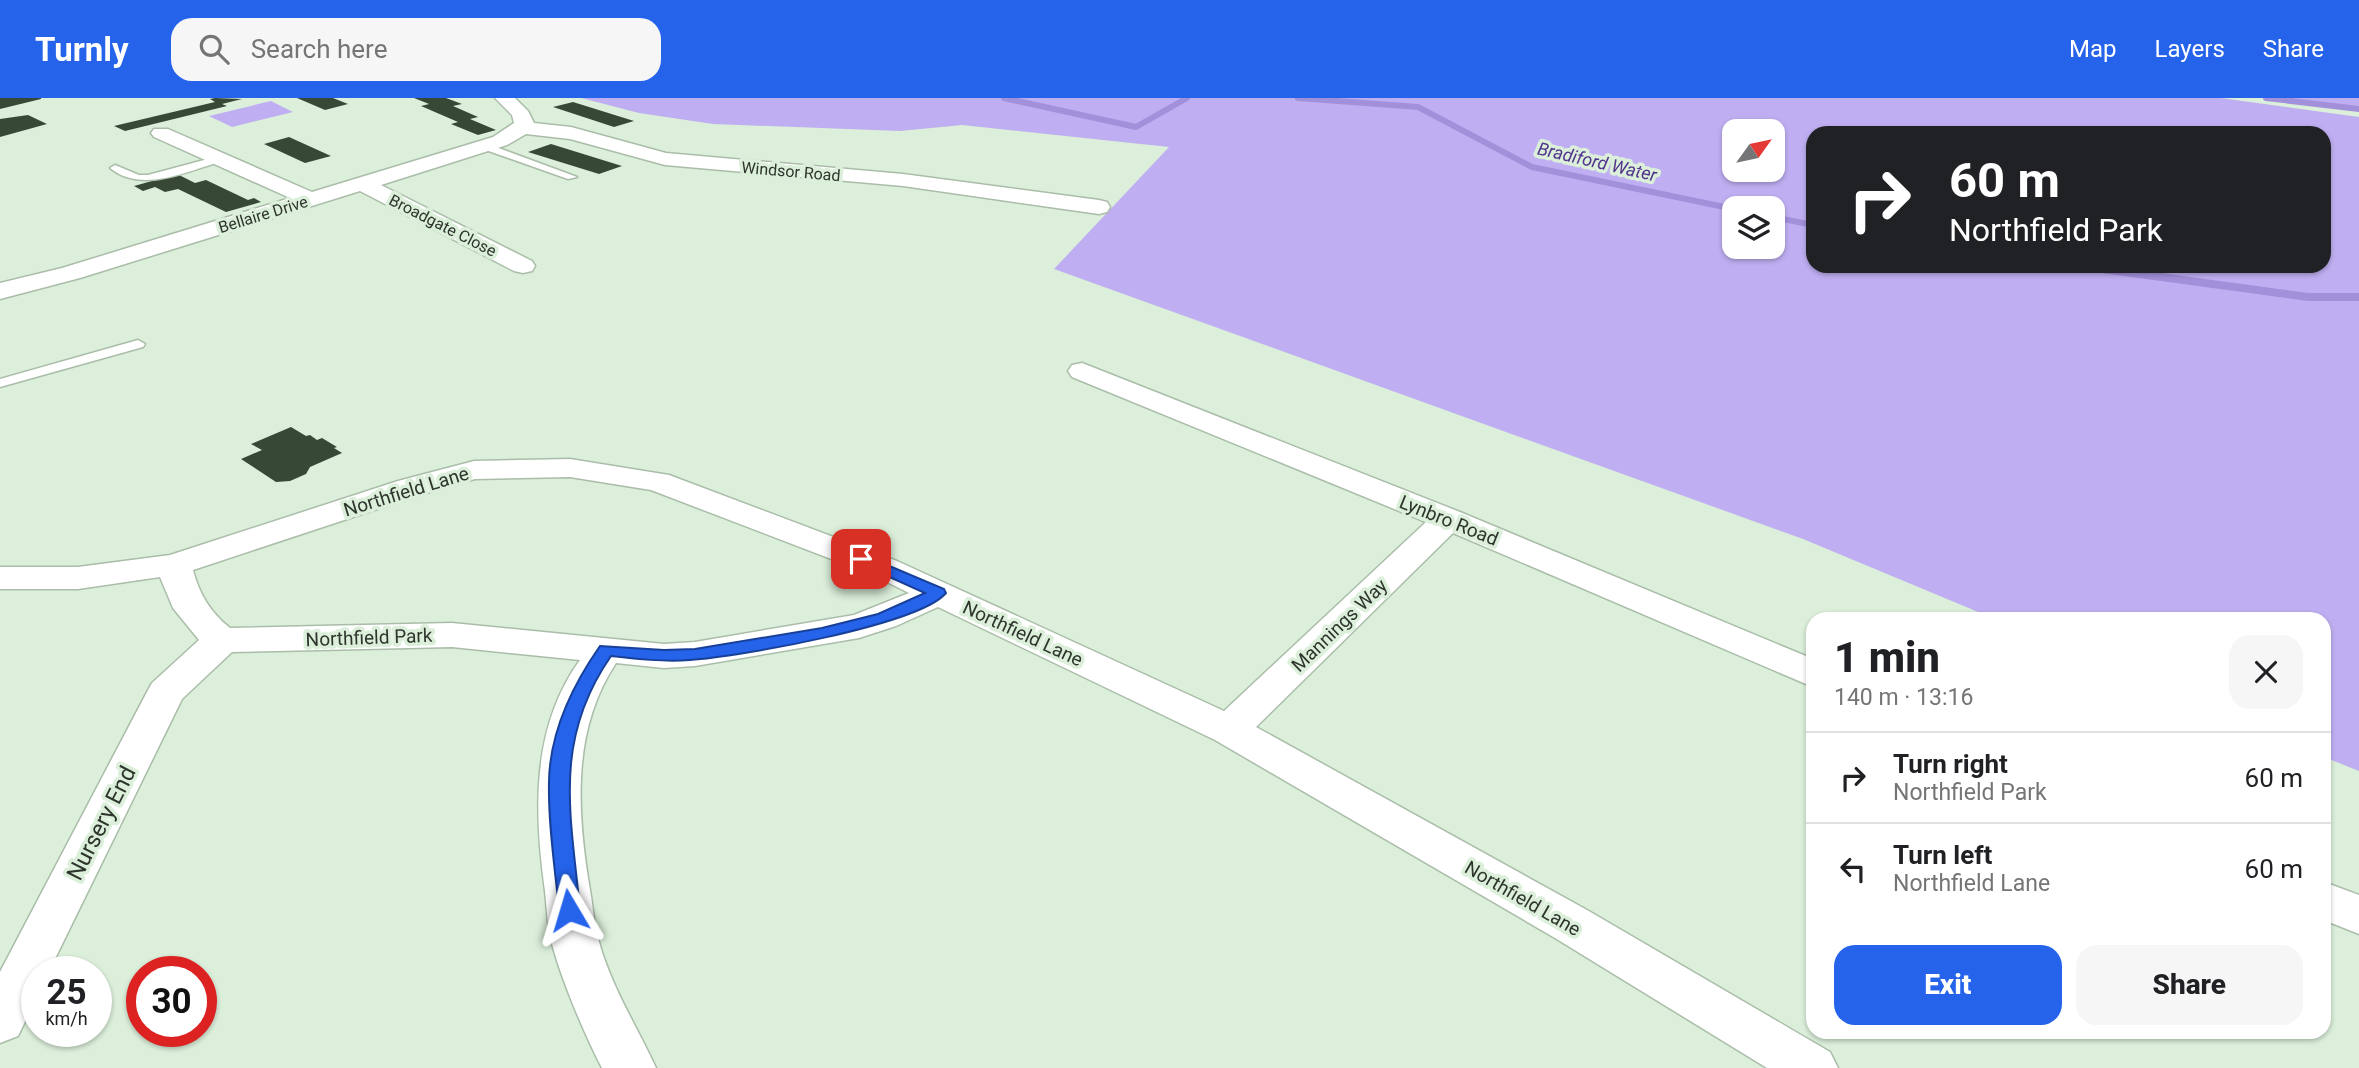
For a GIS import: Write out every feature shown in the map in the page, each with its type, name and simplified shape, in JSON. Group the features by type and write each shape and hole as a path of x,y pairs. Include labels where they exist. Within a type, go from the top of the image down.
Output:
{"street":[{"path":"505,98 522,114 525,123 523,128"},
{"name":"Bellaire Drive","path":"0,291 71,273 363,184 507,139 523,128"},
{"name":"Windsor Road","path":"523,128 571,133 665,159 903,180 1099,207"},
{"path":"161,133 310,200"},
{"name":"Broadgate Close","path":"363,184 523,266"},
{"name":"Lynbro Road","path":"1082,371 1448,519 1806,671"},
{"name":"Northfield Lane","path":"0,578 79,578 175,565 456,475 497,468 551,467 601,471 658,482 885,568 1229,730 1559,918 1812,1068"},
{"name":"Mannings Way","path":"1229,730 1448,519"},
{"path":"175,565 187,603 204,626 222,640"},
{"name":"Northfield Park","path":"222,640 452,635 664,656 695,654 810,635 883,618 938,593"},
{"name":"Nursery End","path":"0,1021 166,692 222,640"},
{"path":"606,650 586,679 566,736 558,780 562,854 576,943 619,1051 630,1068"},
{"path":"2331,903 2359,915"}],"lane":[{"path":"484,146 572,177"},
{"path":"115,168 143,179 219,159"},
{"path":"0,383 138,344"}],"shaded area":[{"path":"581,98 2221,98 2359,117 2359,771 2331,760 2331,612 1978,612 1803,539 1054,269 1169,147 962,125 900,131 713,124 639,113"},
{"path":"2269,98 2359,98 2359,110"},
{"path":"271,101 293,112 232,127 209,116"}],"building":[{"path":"0,98 41,98 41,99 0,109"},
{"path":"297,98 333,98 348,104 325,110"},
{"path":"414,98 446,98 462,104 453,106 478,117 470,119 496,130 478,135 451,124 458,122 421,106 429,104"},
{"path":"210,99 242,99 222,104 227,106 125,131 114,126 215,102"},
{"path":"573,102 634,121 614,127 553,107"},
{"path":"28,115 47,124 0,137 0,119"},
{"path":"289,137 331,156 305,163 264,144"},
{"path":"551,144 622,166 599,174 528,152"},
{"path":"177,174 195,183 206,180 248,200 254,198 261,202 226,212 178,189 165,192 155,187 143,191 134,186"},
{"path":"291,427 317,440 322,438 342,453 310,467 306,474 290,481 276,482 241,459 262,450 251,444"}],"waterway":[{"name":"Bradiford Water","path":"1004,98 1136,127 1187,98"},
{"name":"Bradiford Water","path":"1298,98 1418,107 1532,167 1722,207"},
{"path":"2266,98 2359,109"},
{"name":"Bradiford Water","path":"1785,219 1806,224"},
{"name":"Bradiford Water","path":"2131,273 2308,297 2359,297"}],"route":[{"path":"569,910 562,854 558,780 575,705 586,679 606,650 664,656 695,654 822,633 883,618 938,593 861,559"}]}
